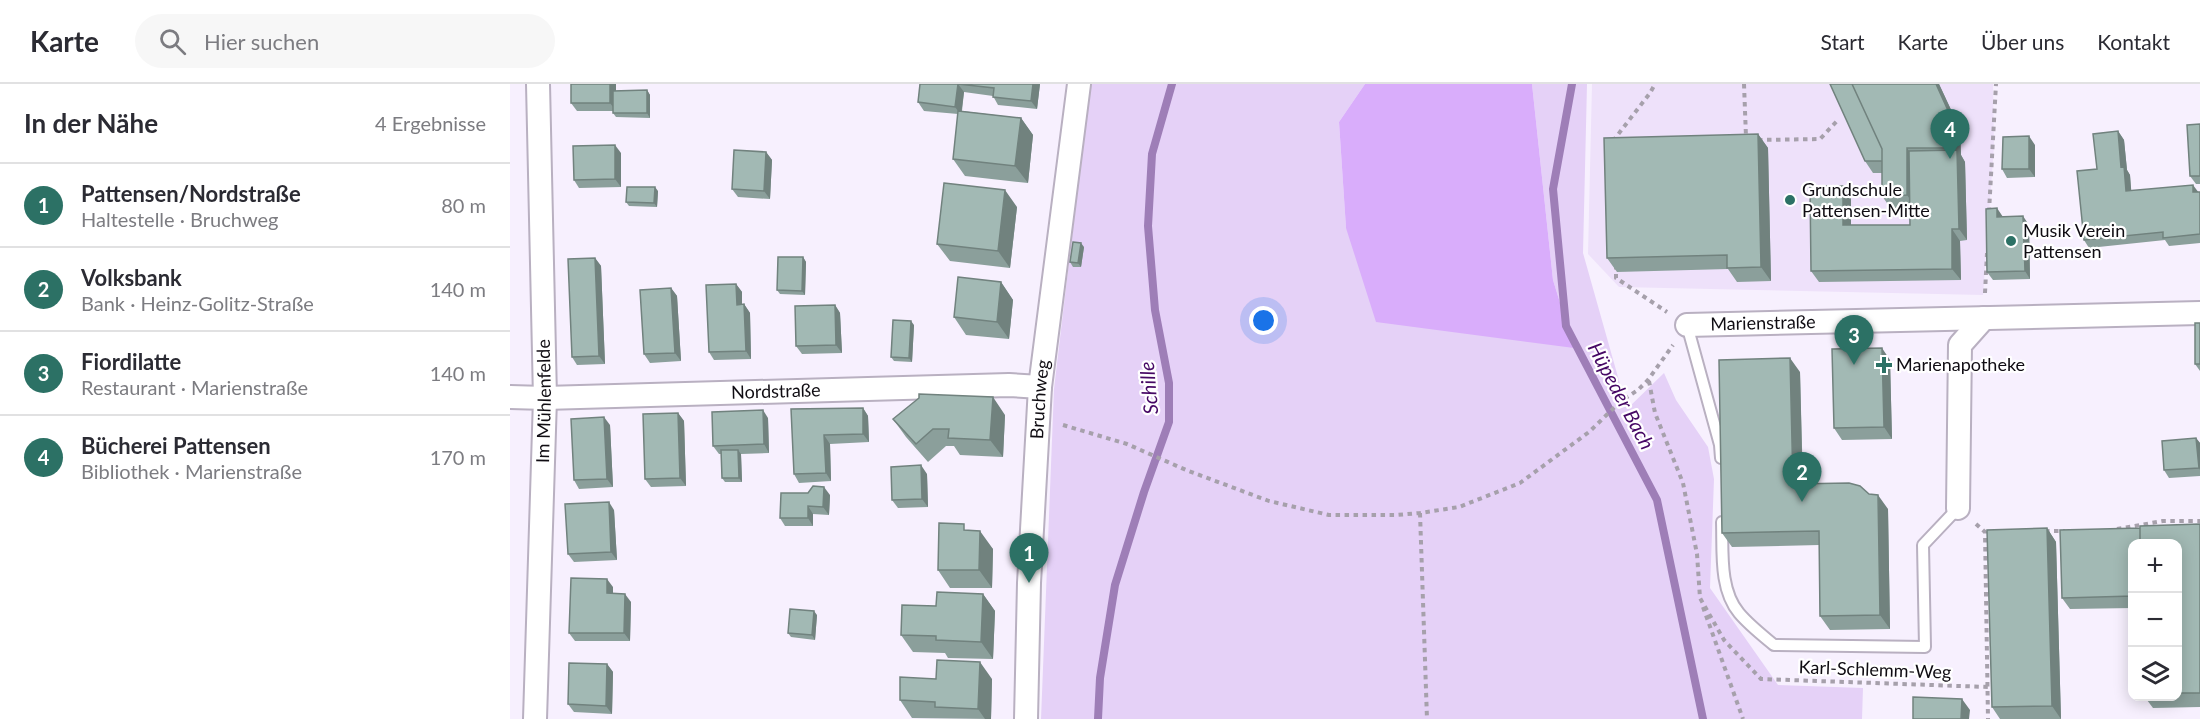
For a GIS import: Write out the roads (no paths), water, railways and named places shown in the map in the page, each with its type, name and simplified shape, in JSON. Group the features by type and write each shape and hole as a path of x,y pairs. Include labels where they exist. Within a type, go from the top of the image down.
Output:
{"street":[{"name":"Im Mühlenfelde","path":"535,719 545,398 538,84"},
{"name":"Bruchweg","path":"1026,719 1029,583 1040,387 1079,84"},
{"name":"Marienstraße","path":"1687,325 2200,313"},
{"path":"1958,508 1960,345 1984,318"},
{"name":"Nordstraße","path":"510,397 545,398 1009,385 1040,387"}],"lane":[{"path":"1687,325 1720,446 1721,469"},
{"path":"1722,505 1723,565 1726,587 1737,612 1774,645 1811,646 1925,647 1923,545 1958,508"}],"waterway":[{"name":"Schille","path":"1098,719 1100,678 1115,585 1169,422 1169,383 1155,310 1148,226 1152,154 1172,84"},
{"name":"Hüpeder Bach","path":"1572,84 1553,189 1566,326 1657,500 1703,719"}],"place":[{"name":"Bücherei Pattensen","path":"1950,159"},
{"name":"Grundschule Pattensen-Mitte","path":"1790,200"},
{"name":"Musik Verein Pattensen","path":"2011,241"},
{"name":"Fiordilatte","path":"1854,365"},
{"name":"Marienapotheke","path":"1884,365"},
{"name":"Volksbank","path":"1802,502"},
{"name":"Pattensen/Nordstraße","path":"1029,583"}]}
